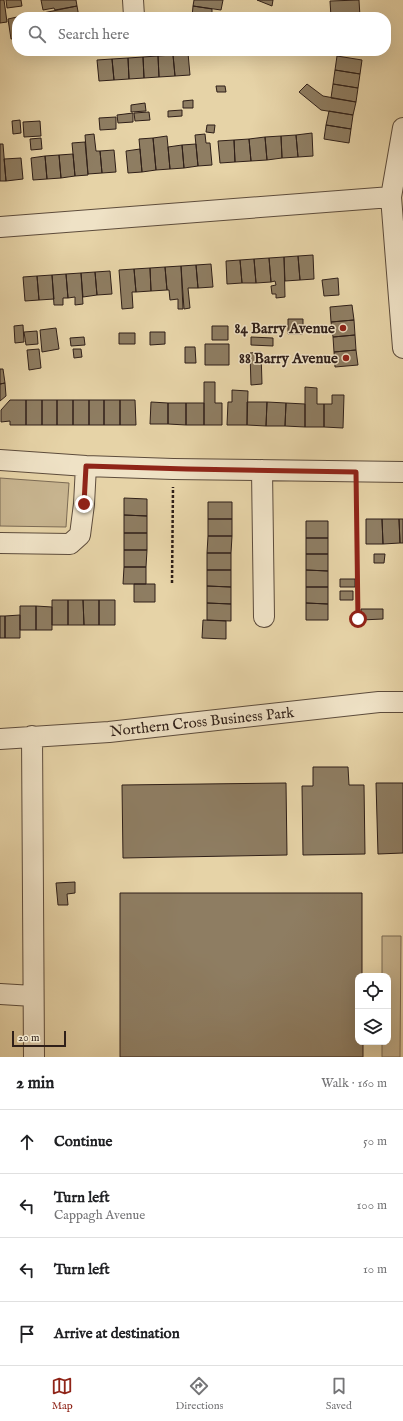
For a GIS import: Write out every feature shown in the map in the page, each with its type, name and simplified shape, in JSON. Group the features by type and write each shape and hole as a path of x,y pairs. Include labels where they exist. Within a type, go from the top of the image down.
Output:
{"street":[{"path":"403,128 390,197 403,348"},
{"path":"0,227 390,197"},
{"path":"0,460 86,466 173,469 403,472"},
{"path":"0,543 70,544 80,535 84,504 86,466"},
{"path":"262,470 264,617"},
{"name":"Northern Cross Business Park","path":"0,739 109,732 379,702 403,702"},
{"path":"32,736 34,1057"},
{"path":"0,994 33,996"}],"path":[{"path":"172,583 173,469"},
{"path":"356,472 358,619"}],"shaded area":[{"path":"0,478 69,483 66,527 0,526"},
{"path":"382,936 401,936 400,1057 382,1057 382,1045 391,1045 391,973 382,973"}],"building":[{"path":"0,0 4,0 7,22 0,23"},
{"path":"6,0 21,0 22,6 7,8"},
{"path":"41,0 76,0 77,6 55,10 54,8 43,10"},
{"path":"194,0 223,0 221,10 193,6"},
{"path":"257,0 273,0 272,6"},
{"path":"359,0 360,12 331,12 330,1"},
{"path":"77,6 78,12 48,12"},
{"path":"193,6 212,9 212,12 192,12"},
{"path":"12,18 12,39 11,39 8,19"},
{"path":"158,56 173,56 175,76 159,77"},
{"path":"158,56 159,77 144,78 143,57"},
{"path":"173,56 188,56 190,75 175,76"},
{"path":"337,56 362,60 360,74 335,70"},
{"path":"143,57 144,78 129,79 128,58"},
{"path":"128,58 129,79 114,80 112,59"},
{"path":"112,59 114,80 99,81 97,60"},
{"path":"335,70 360,74 358,88 333,84"},
{"path":"307,84 323,96 356,102 353,115 321,110 299,92"},
{"path":"333,84 358,88 356,102 331,98"},
{"path":"216,86 225,86 226,92 217,92"},
{"path":"193,100 193,108 183,108 183,101"},
{"path":"145,103 146,111 131,112 131,105"},
{"path":"182,110 182,116 168,117 168,111"},
{"path":"329,111 353,115 351,129 326,125"},
{"path":"149,112 150,120 135,121 134,113"},
{"path":"133,113 133,122 118,123 117,115"},
{"path":"116,117 116,129 100,130 99,118"},
{"path":"20,120 21,133 13,134 12,121"},
{"path":"40,121 41,136 24,137 23,122"},
{"path":"207,125 215,125 214,133 206,132"},
{"path":"326,125 351,129 349,143 324,139"},
{"path":"312,133 313,156 298,157 296,135"},
{"path":"94,134 96,151 100,151 102,173 88,174 85,135"},
{"path":"205,134 206,143 210,143 212,165 198,166 195,135"},
{"path":"296,135 298,157 282,158 281,136"},
{"path":"167,136 170,169 156,170 153,138"},
{"path":"281,136 282,158 267,160 265,137"},
{"path":"265,137 267,160 251,161 249,139"},
{"path":"41,138 42,149 31,150 30,139"},
{"path":"153,138 156,170 142,172 139,139"},
{"path":"249,139 251,161 235,162 234,140"},
{"path":"234,140 235,162 220,163 218,141"},
{"path":"85,142 88,175 75,176 72,143"},
{"path":"0,144 3,144 6,181 0,181"},
{"path":"196,144 198,166 184,168 182,145"},
{"path":"182,145 184,168 170,169 168,147"},
{"path":"140,149 142,172 128,173 126,151"},
{"path":"114,150 116,172 102,173 100,151"},
{"path":"73,154 75,176 61,178 59,155"},
{"path":"59,155 61,178 47,179 45,156"},
{"path":"45,156 47,179 33,180 31,158"},
{"path":"21,158 23,179 6,181 4,159"},
{"path":"313,255 314,279 300,280 298,256"},
{"path":"298,256 300,280 285,281 284,257"},
{"path":"284,257 285,297 276,298 276,294 272,294 271,286 276,285 275,281 271,282 269,258"},
{"path":"269,258 271,282 256,283 254,259"},
{"path":"254,259 256,283 242,283 240,260"},
{"path":"240,260 242,283 227,284 226,261"},
{"path":"211,264 213,287 198,288 196,265"},
{"path":"196,265 198,288 188,288 190,308 184,309 181,266"},
{"path":"181,266 183,309 178,309 178,299 170,300 169,290 167,290 165,267"},
{"path":"165,267 167,290 151,291 150,268"},
{"path":"150,268 151,291 136,292 134,269"},
{"path":"134,269 136,292 132,292 133,308 122,309 119,270"},
{"path":"110,271 112,294 97,295 95,272"},
{"path":"95,272 97,295 83,297 81,273"},
{"path":"81,273 83,304 75,305 75,297 68,298 66,274"},
{"path":"66,274 68,298 63,298 63,305 54,305 52,275"},
{"path":"52,275 54,299 39,300 37,276"},
{"path":"37,276 39,300 25,301 23,277"},
{"path":"338,278 339,295 324,296 322,280"},
{"path":"352,305 354,320 331,322 330,307"},
{"path":"288,319 303,319 303,334 288,334"},
{"name":"84 Barry Avenue","path":"354,320 355,335 333,337 331,322"},
{"path":"23,325 24,342 15,343 14,326"},
{"path":"212,326 228,326 228,340 212,340"},
{"path":"56,328 59,349 42,352 40,330"},
{"path":"37,331 38,344 26,345 24,332"},
{"path":"150,332 165,332 165,344 150,345"},
{"path":"119,333 135,333 135,344 119,344"},
{"path":"355,335 356,350 334,352 333,337"},
{"path":"84,337 85,345 71,346 70,338"},
{"path":"251,337 273,338 273,346 251,345"},
{"path":"205,344 229,344 229,365 205,365"},
{"path":"185,347 195,347 196,363 185,363"},
{"path":"39,349 41,368 29,370 27,350"},
{"path":"73,349 81,349 82,357 74,358"},
{"name":"88 Barry Avenue","path":"356,350 358,365 335,367 334,352"},
{"path":"261,352 262,384 251,385 250,353"},
{"path":"0,369 3,369 5,383 0,384"},
{"path":"204,382 215,382 215,403 222,403 222,425 204,425"},
{"path":"5,383 6,396 0,401 0,384"},
{"path":"305,387 317,388 317,404 324,404 324,427 305,427"},
{"path":"232,390 248,391 247,425 227,425 228,402 232,402"},
{"path":"332,395 344,395 343,428 324,427 324,404 332,404"},
{"path":"10,400 26,400 26,425 10,425 10,421 1,422 1,410"},
{"path":"26,400 42,400 42,425 26,425"},
{"path":"42,400 57,400 57,425 42,425"},
{"path":"57,400 73,400 73,425 57,425"},
{"path":"73,400 89,400 89,425 73,425"},
{"path":"89,400 104,400 104,425 89,425"},
{"path":"104,400 120,400 120,425 104,425"},
{"path":"120,400 135,400 136,425 120,425"},
{"path":"151,402 168,403 168,424 150,424"},
{"path":"247,402 267,402 266,426 247,425"},
{"path":"267,402 286,403 285,426 266,426"},
{"path":"168,403 186,403 186,425 168,424"},
{"path":"186,403 204,403 204,425 186,425"},
{"path":"286,403 305,404 305,427 285,426"},
{"path":"124,498 147,499 147,516 124,515"},
{"path":"208,502 232,502 232,519 208,519"},
{"path":"124,515 147,516 147,533 124,533"},
{"path":"208,519 232,519 232,536 208,536"},
{"path":"366,519 382,519 383,544 366,544"},
{"path":"382,519 399,519 400,543 383,544"},
{"path":"399,519 403,519 403,543 400,543"},
{"path":"306,521 328,521 328,538 306,538"},
{"path":"124,533 147,533 147,550 124,550"},
{"path":"208,536 232,536 231,553 207,553"},
{"path":"306,538 328,538 328,554 306,554"},
{"path":"124,550 147,550 146,567 124,567"},
{"path":"207,553 231,553 231,570 207,570"},
{"path":"306,554 328,554 328,571 306,570"},
{"path":"374,554 385,554 384,563 374,563"},
{"path":"124,567 146,567 146,584 123,584"},
{"path":"207,570 231,570 231,587 207,586"},
{"path":"306,570 328,571 328,587 306,587"},
{"path":"340,579 355,579 355,587 340,587"},
{"path":"134,584 155,584 155,602 134,602"},
{"path":"207,586 231,587 231,604 207,603"},
{"path":"306,587 328,587 328,604 306,603"},
{"path":"340,591 353,591 353,600 340,600"},
{"path":"52,600 68,600 68,625 52,625"},
{"path":"68,600 83,600 84,625 68,625"},
{"path":"83,600 99,600 99,625 84,625"},
{"path":"99,600 115,600 115,625 99,625"},
{"path":"207,603 231,604 231,621 207,620"},
{"path":"306,603 328,604 328,620 306,620"},
{"path":"20,606 36,606 36,630 20,630"},
{"path":"36,606 52,607 52,630 36,630"},
{"path":"361,609 383,609 383,619 361,620"},
{"path":"20,615 20,638 5,638 5,616"},
{"path":"0,616 5,616 5,638 0,638"},
{"path":"203,620 226,621 226,639 202,638"},
{"path":"313,767 348,767 349,785 364,785 365,854 303,855 302,786 313,786"},
{"path":"286,783 287,855 123,858 122,785"},
{"path":"376,783 403,783 403,853 378,854"},
{"path":"75,882 75,893 67,894 68,905 58,905 56,883"},
{"path":"120,893 362,893 362,973 355,973 355,1045 363,1045 363,1057 120,1057"}],"place":[{"name":"84 Barry Avenue","path":"343,328"},
{"name":"88 Barry Avenue","path":"346,358"}],"route":[{"path":"84,504 86,466 356,472 358,619"}]}
